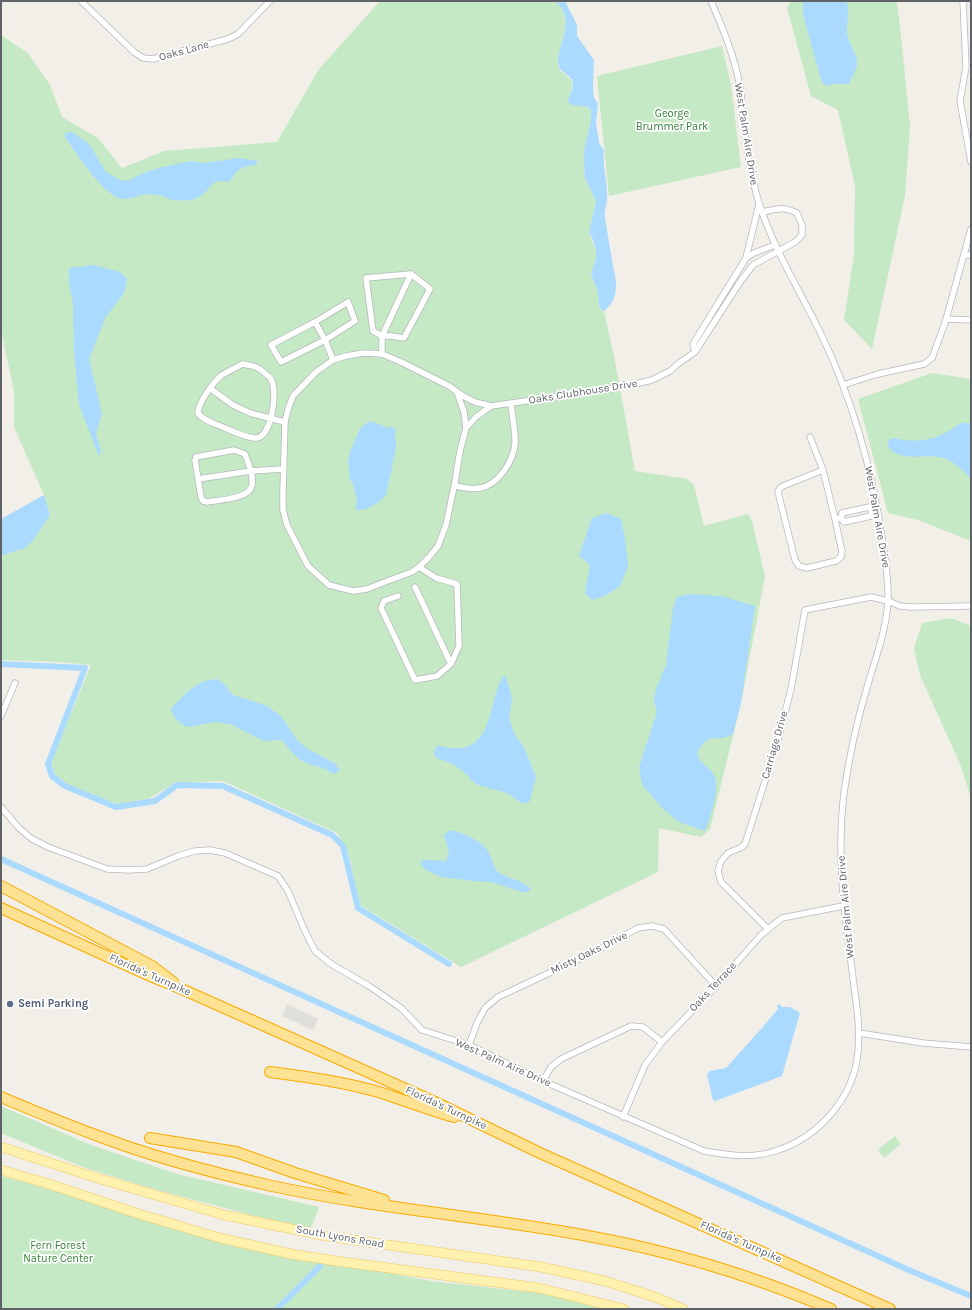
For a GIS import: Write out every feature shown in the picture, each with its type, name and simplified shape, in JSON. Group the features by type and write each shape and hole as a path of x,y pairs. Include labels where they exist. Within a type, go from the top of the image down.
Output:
{"highway":[{"path":"1,886 152,966 184,990"},
{"name":"Florida's Turnpike","path":"1,908 141,972 435,1102 611,1184 890,1309"},
{"path":"270,1072 329,1080 381,1093 434,1111 476,1122"},
{"path":"1,1098 102,1138 177,1162 272,1186 583,1235 643,1247 727,1271 831,1309"},
{"path":"150,1138 236,1152 309,1178 386,1200 401,1207"}],"main road":[{"name":"South Lyons Road","path":"1,1147 97,1178 224,1215 326,1236 541,1267 605,1281 658,1298 683,1309"},
{"name":"South Lyons Road","path":"1,1170 220,1238 291,1254 539,1288 624,1309"}],"street":[{"name":"Oaks Lane","path":"81,1 134,52 143,58 153,59 228,39 238,34 270,1"},
{"name":"West Palm Aire Drive","path":"1,807 19,828 32,840 107,868 129,870 147,868 195,851 210,850 225,853 278,876 288,891 304,929 315,950 331,964 369,986 401,1008 422,1030 469,1045 543,1081 704,1151 727,1155 748,1155 773,1152 793,1144 814,1132 832,1113 843,1097 853,1077 858,1056 860,1033 844,906 841,851 844,795 855,728 884,626 888,601 883,539 875,510 866,456 843,385 821,334 785,268 762,212 754,188 734,63 722,27 711,1"},
{"path":"963,1 969,55 960,101 971,162"},
{"path":"695,352 693,344 746,258 760,204"},
{"name":"Oaks Clubhouse Drive","path":"457,392 464,412 466,428 446,525 438,546 419,567 412,572 367,589 353,591 329,585 308,566 287,525 283,510 283,469 288,409 293,396 316,372 333,360 346,356 364,353 382,354 449,386 475,402 490,406 623,387 652,380 670,371 679,362 695,352 740,282 753,265 779,252 795,242 802,235 802,225 797,213 788,209 777,208 762,212"},
{"path":"843,385 878,374 924,364 932,358 938,345 946,319 971,229"},
{"path":"746,258 754,253 775,245"},
{"path":"964,255 971,255"},
{"path":"382,354 382,336 411,274"},
{"path":"411,274 430,289 404,338 382,336 373,331 366,278 411,274"},
{"path":"348,302 355,321 325,340 281,362 271,345 316,322 348,302"},
{"path":"946,319 971,320"},
{"path":"316,322 333,360"},
{"path":"242,364 257,366 271,379 274,402 267,429 262,436 252,438 203,418 198,413 199,405 211,388 221,376 242,364"},
{"path":"211,388 233,405 250,413 286,422"},
{"path":"455,486 478,489 486,487 496,480 511,459 515,444 511,404"},
{"path":"466,428 476,417 490,406"},
{"path":"810,437 823,470 838,518 842,552 841,557 836,561 807,568 800,566 795,560 778,492 780,488 784,486 823,470"},
{"path":"228,451 240,451 245,454 251,471 252,485 249,492 241,496 208,502 203,501 201,497 195,460 196,457 228,451"},
{"path":"198,479 251,471 283,469"},
{"path":"869,507 875,510 871,516 844,522 838,518 842,513 869,507"},
{"path":"398,596 384,601 381,608 415,680 437,676 451,664 458,646 457,584 436,578 419,567"},
{"path":"415,587 451,664"},
{"name":"Carriage Drive","path":"768,929 721,882 718,871 721,861 728,853 745,844 778,740 791,688 805,610 871,597 888,601"},
{"path":"888,601 900,606 910,607 971,606"},
{"path":"1,716 15,683"},
{"name":"Oaks Terrace","path":"623,1117 646,1065 662,1042 768,929 782,918 844,906"},
{"name":"Misty Oaks Drive","path":"469,1045 477,1023 485,1008 498,997 638,928 652,926 664,929 716,986"},
{"path":"543,1081 550,1067 562,1059 630,1026 642,1027 662,1042"},
{"path":"860,1033 923,1043 971,1047"}],"shaded area":[{"path":"287,1004 318,1019 313,1030 282,1016"}],"green space":[{"path":"380,1 556,1 562,8 565,16 565,27 558,66 571,81 572,88 570,93 591,110 591,120 584,152 584,165 585,178 596,201 589,232 596,251 596,258 591,274 598,292 599,307 604,311 615,361 635,471 687,479 694,485 704,526 748,514 752,521 765,576 741,703 710,829 701,837 659,828 658,872 461,967 360,905 348,851 337,833 223,781 175,783 148,799 116,804 66,784 55,775 52,765 53,757 91,665 59,662 1,660 1,553 3,555 50,515 44,495 14,427 14,392 1,330 1,35 28,53 50,85 62,117 98,138 122,168 164,151 277,142 319,69"},
{"path":"791,1 897,1 910,127 905,196 872,349 844,320 854,254 855,186 838,110 811,96 787,8"},
{"name":"George Brummer Park","path":"722,46 731,85 741,167 609,196 597,76"},
{"path":"932,373 971,379 971,541 918,520 888,513 858,399"},
{"path":"951,618 971,626 971,798 960,764 920,675 914,648 922,623"},
{"path":"1,1106 91,1145 177,1174 319,1207 311,1228 251,1215 143,1186 83,1167 1,1133"},
{"path":"895,1136 901,1144 884,1158 878,1150"},
{"name":"Fern Forest Nature Center","path":"1,1176 291,1254 431,1281 548,1294 601,1309 1,1309"}],"water":[{"path":"556,1 565,1 577,25 577,36 594,60 593,89 594,98 598,104 596,122 599,143 604,150 607,186 605,219 616,282 614,298 611,304 604,311 599,307 598,292 591,274 596,258 596,251 589,232 596,201 585,178 584,152 591,120 591,110 588,107 571,105 568,100 573,82 569,76 560,69 558,63 566,24 562,10"},
{"path":"803,1 846,1 848,13 847,33 857,60 856,69 849,84 833,84 825,86 821,80 803,14"},
{"path":"72,132 89,144 106,172 120,180 127,181 146,172 191,161 204,163 238,158 258,161 256,165 247,166 236,172 227,182 217,181 201,196 194,199 171,200 158,195 146,194 128,199 122,199 107,190 90,172 65,137 65,134"},
{"path":"93,265 120,272 127,279 124,293 105,318 89,359 102,414 96,433 101,452 99,456 79,405 74,354 73,302 69,283 69,268"},
{"path":"370,421 388,428 392,427 396,429 396,448 386,495 379,502 366,509 357,511 357,499 350,479 348,462 350,452 361,427"},
{"path":"962,423 971,423 971,479 959,467 944,458 900,455 888,447 889,440 894,438 912,441 931,439 946,433"},
{"path":"44,495 50,515 34,539 25,548 3,555 1,553 1,519"},
{"path":"607,513 621,519 628,566 620,586 605,596 592,600 585,593 590,565 579,556 592,518"},
{"path":"689,594 722,596 755,606 741,703 733,734 727,737 713,738 706,741 697,753 702,763 712,772 716,781 716,795 710,819 705,831 679,822 661,807 642,784 639,767 657,712 654,701 656,689 666,665 673,608 677,597"},
{"path":"505,675 512,697 509,719 516,737 524,747 536,777 529,803 520,802 504,792 475,783 456,766 436,758 434,752 437,745 451,748 462,748 471,745 478,740 487,724 498,687"},
{"path":"218,679 233,695 265,705 280,715 298,741 308,749 336,764 340,771 333,774 326,769 304,762 289,749 282,740 264,741 230,724 215,722 189,727 183,725 177,720 171,709 174,705 198,684"},
{"path":"451,830 478,841 486,848 498,872 524,883 531,889 525,893 491,882 441,877 426,870 420,863 423,860 446,861 449,852 444,835"},
{"path":"779,1004 782,1007 790,1007 800,1013 782,1076 715,1101 713,1100 707,1075 710,1071 726,1068 778,1009 777,1005"}],"waterway":[{"path":"1,664 85,668 48,764 52,776 65,786 116,807 155,801 177,785 223,786 332,835 343,846 358,908 449,964"},
{"path":"1,859 911,1271 971,1296"},
{"path":"277,1309 320,1266"}],"place":[{"name":"Semi Parking","path":"10,1004"}]}
